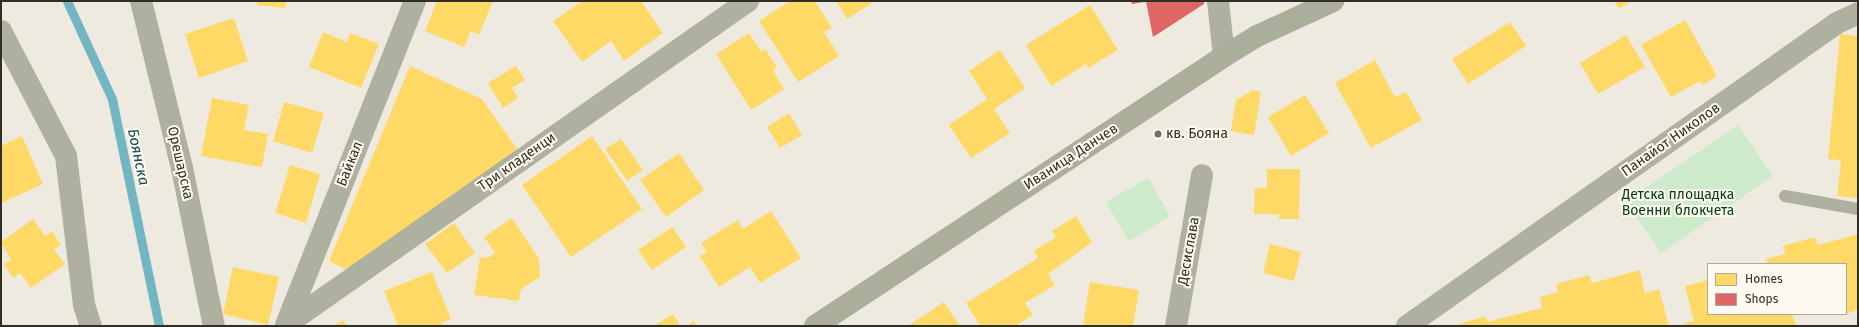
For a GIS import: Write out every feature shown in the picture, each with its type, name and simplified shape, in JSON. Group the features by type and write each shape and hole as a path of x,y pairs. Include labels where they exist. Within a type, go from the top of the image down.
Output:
{"main road":[{"name":"Иваница Данчев","path":"815,326 1224,56 1257,36 1333,1"}],"street":[{"name":"Орешарска","path":"141,1 182,168 214,326"},
{"name":"Байкал","path":"286,325 415,1"},
{"name":"Три кладенци","path":"286,325 748,1"},
{"path":"1218,1 1224,56"},
{"name":"Панайот Николов","path":"1407,326 1837,23 1858,13"},
{"path":"1,31 66,156 84,305 91,326"},
{"name":"Десислава","path":"1176,326 1202,176"}],"lane":[{"path":"1785,196 1858,209"}],"green space":[{"name":"Детска площадка Военни блокчета","path":"1738,125 1773,176 1661,253 1626,201"},
{"path":"1148,178 1170,216 1129,241 1106,202"}],"building: Homes":[{"path":"257,1 286,1 285,8 257,5"},
{"path":"437,1 493,1 479,35 471,31 464,47 425,31"},
{"path":"582,1 641,1 663,33 624,61 611,41 582,62 553,21"},
{"path":"790,1 815,1 832,28 824,32 839,56 798,82 759,21"},
{"path":"836,1 875,1 847,19"},
{"path":"1614,1 1631,1 1619,9"},
{"path":"1090,5 1118,50 1088,68 1086,64 1051,86 1026,45"},
{"path":"234,18 248,61 199,78 185,34"},
{"path":"1685,20 1717,76 1702,85 1700,81 1671,97 1641,45"},
{"path":"1510,22 1526,46 1468,84 1452,59"},
{"path":"323,32 347,42 350,33 379,44 361,88 309,67"},
{"path":"749,33 761,51 765,49 777,67 773,70 784,89 751,110 716,54"},
{"path":"1840,34 1858,36 1858,198 1837,196 1841,160 1828,159"},
{"path":"1626,35 1645,67 1598,94 1580,63"},
{"path":"1000,50 1025,88 994,109 1010,133 971,158 949,125 987,99 969,71"},
{"path":"1375,60 1395,97 1406,92 1422,120 1371,148 1335,83"},
{"path":"410,66 482,99 518,150 353,273 329,261"},
{"path":"516,66 525,80 512,88 518,98 503,108 488,83"},
{"path":"1253,90 1261,92 1254,135 1231,131 1236,100"},
{"path":"1305,95 1329,133 1291,156 1268,117"},
{"path":"212,98 249,105 244,130 268,134 262,167 201,156"},
{"path":"284,102 324,113 312,153 273,141"},
{"path":"789,113 802,135 780,148 767,127"},
{"path":"22,136 43,184 1,203 1,146"},
{"path":"592,136 642,209 571,257 522,185"},
{"path":"621,139 643,170 627,181 605,149"},
{"path":"679,153 704,190 666,217 640,180"},
{"path":"290,165 320,174 306,223 275,213"},
{"path":"1267,169 1300,169 1299,219 1279,219 1279,214 1254,214 1255,188 1267,188"},
{"path":"771,211 801,258 760,283 750,267 719,287 700,256 707,252 701,243 738,220 743,229"},
{"path":"1076,216 1092,242 1048,274 1055,285 1025,303 1033,315 1016,326 980,326 966,303 1038,258 1034,251 1056,237 1052,231"},
{"path":"512,218 539,259 540,277 521,289 519,301 474,295 480,257 487,258 495,253 484,237"},
{"path":"33,219 45,236 52,231 61,245 54,249 65,264 31,288 20,273 13,278 4,264 11,260 1,242"},
{"path":"454,223 475,253 447,273 425,244"},
{"path":"672,227 686,247 652,270 638,250"},
{"path":"1858,234 1858,310 1847,314 1847,263 1767,263 1766,259 1785,254 1783,246 1815,237 1818,245"},
{"path":"1270,244 1301,252 1294,281 1263,273"},
{"path":"233,267 279,277 268,325 223,314"},
{"path":"1640,270 1645,293 1659,289 1669,326 1460,326 1459,324 1486,316 1487,322 1542,308 1540,297 1558,292 1556,284 1589,275 1592,283"},
{"path":"432,272 451,319 441,323 443,326 398,326 384,291"},
{"path":"1707,280 1707,315 1792,315 1796,326 1685,326 1684,323 1694,321 1685,286"},
{"path":"1090,282 1139,290 1133,326 1083,326"},
{"path":"944,302 960,326 908,326"},
{"path":"673,314 680,326 654,326"},
{"path":"343,320 347,326 334,326"},
{"path":"694,321 697,326 686,326"}],"building: Shops":[{"path":"1131,1 1144,1 1144,2 1132,4"},
{"path":"1146,1 1204,1 1204,4 1153,37"}],"waterway":[{"name":"Боянска","path":"67,1 112,99 159,326"}],"place":[{"name":"кв. Бояна","path":"1158,134"}]}
